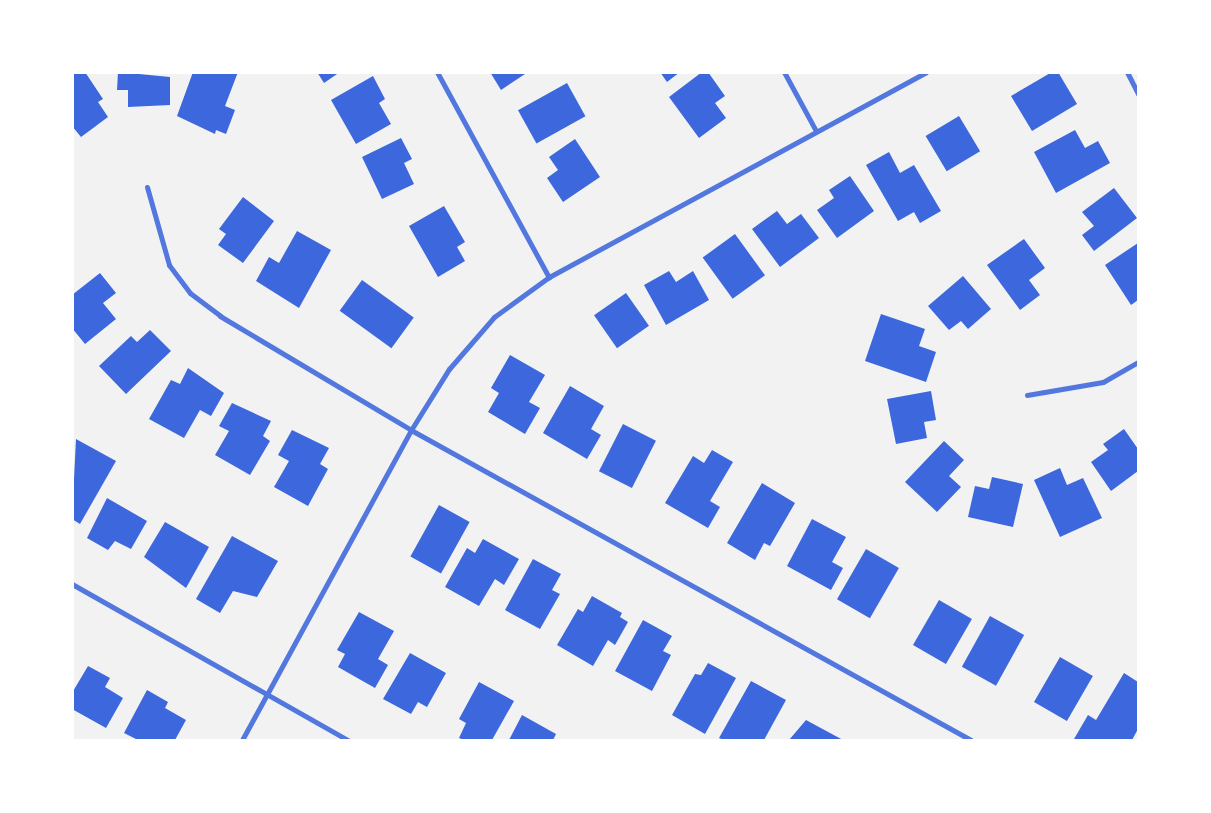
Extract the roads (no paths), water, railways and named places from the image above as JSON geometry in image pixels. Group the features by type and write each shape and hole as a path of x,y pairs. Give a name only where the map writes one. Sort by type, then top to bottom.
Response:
{"street":[{"path":"437,72 548,277"},
{"path":"784,72 816,131"},
{"path":"242,740 411,430 449,369 494,317 548,277 926,72"},
{"path":"1127,72 1138,94"},
{"path":"147,187 169,265 190,293 220,316 411,430 971,740"},
{"path":"1027,395 1103,382 1138,362"},
{"path":"72,584 267,696 348,740"}]}
